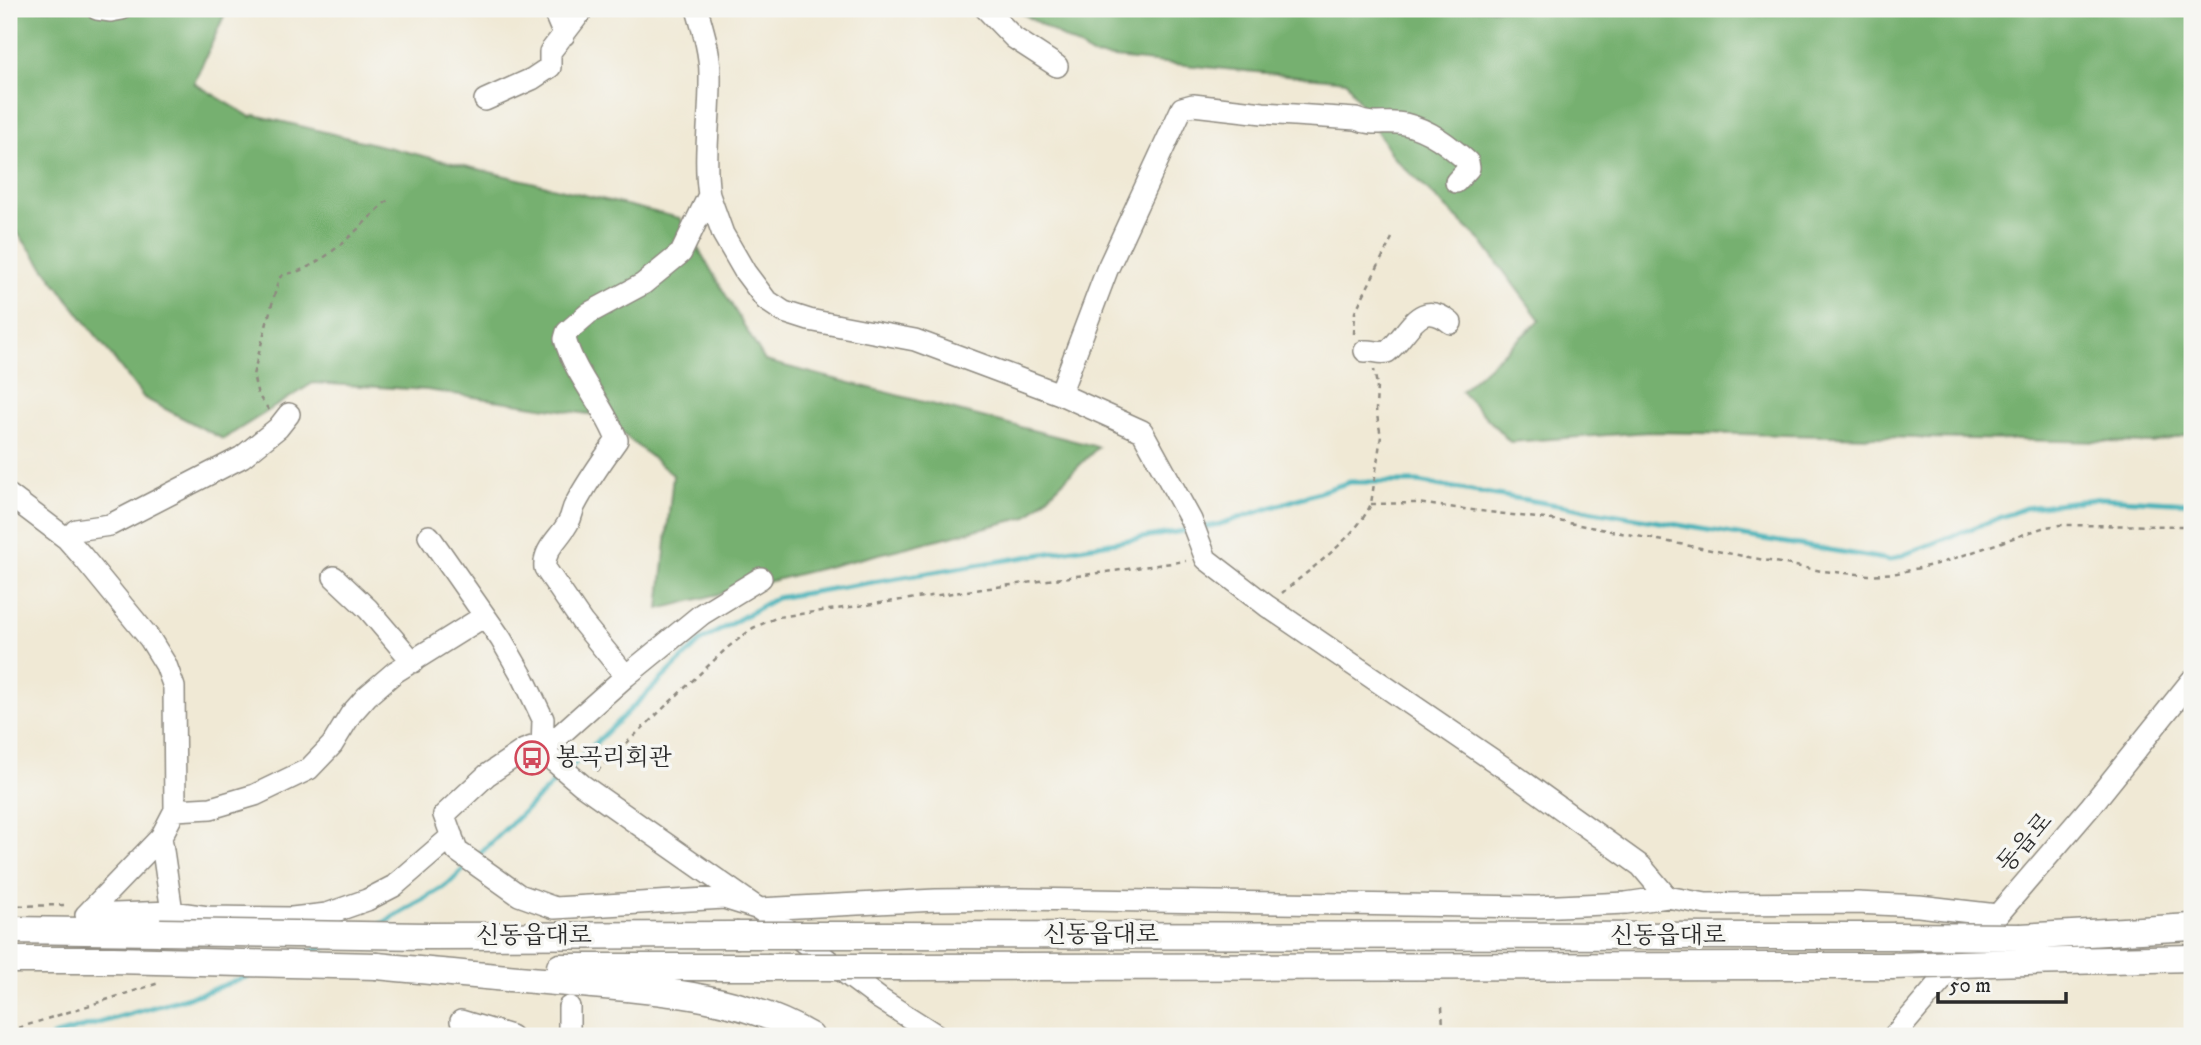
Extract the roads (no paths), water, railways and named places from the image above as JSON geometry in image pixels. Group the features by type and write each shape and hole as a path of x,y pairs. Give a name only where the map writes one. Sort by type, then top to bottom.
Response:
{"main road":[{"path":"9,915 91,910"},
{"name":"신동읍대로","path":"9,930 166,922 426,936 1893,936 2024,949 2192,958"},
{"name":"신동읍대로","path":"9,960 377,967 1891,965 2192,927"},
{"path":"377,967 641,989 701,997 760,1012 810,1036"}],"street":[{"path":"97,9 122,9"},
{"path":"553,9 564,35"},
{"path":"485,100 532,79 550,67 550,52 583,9"},
{"path":"698,9 708,48 710,72 706,146 709,195 723,234 745,272 766,300 783,312 808,320 915,340 1060,394 1142,432 1191,520 1205,554 1267,606 1503,767 1641,866 1667,897"},
{"path":"986,9 1014,38 1057,66"},
{"path":"1060,394 1107,270 1182,108 1193,105 1356,119 1370,125 1405,124 1435,135 1468,162 1469,168 1456,182"},
{"path":"626,676 582,622 545,568 547,551 569,522 573,508 588,481 617,440 609,419 591,393 565,339 567,332 589,313 643,284 681,253 709,195"},
{"path":"1364,351 1387,352 1415,320 1429,313 1441,315 1451,323"},
{"path":"66,539 76,530 110,525 242,457 284,421"},
{"path":"9,495 66,539 150,639 171,676 176,699 175,810 161,837 91,910"},
{"path":"429,537 517,665 538,704 545,728 545,755"},
{"path":"334,577 368,609 413,662"},
{"path":"545,755 626,676 702,614 761,578"},
{"path":"175,810 211,808 260,793 309,769 332,745 351,714 367,696 395,673 483,617"},
{"name":"동읍로","path":"1894,1036 2091,806 2192,680"},
{"path":"938,1036 880,999 759,909 531,747 487,775 444,815 454,843 487,873 519,895 555,908 724,898 759,909 936,900 1021,899 1536,907 1626,903 1667,897 1706,904 1857,903 1919,906 1997,915"},
{"path":"161,837 166,922"},
{"path":"91,910 166,922 208,917 292,918 327,914 367,900 394,886 454,843"},
{"path":"554,930 555,908"},
{"path":"569,1007 569,1036"},
{"path":"461,1021 511,1036"}],"waterway":[{"path":"1199,528 1217,525 1350,482 1418,482 1890,560 2025,508 2101,498 2192,503"},
{"path":"571,767 701,641 776,598 1189,530"},
{"path":"474,859 563,774"},
{"path":"380,925 447,885 467,866"},
{"path":"305,954 325,946"},
{"path":"53,1036 203,993 254,974"}],"place":[{"name":"봉곡리회관","path":"532,758"}]}
